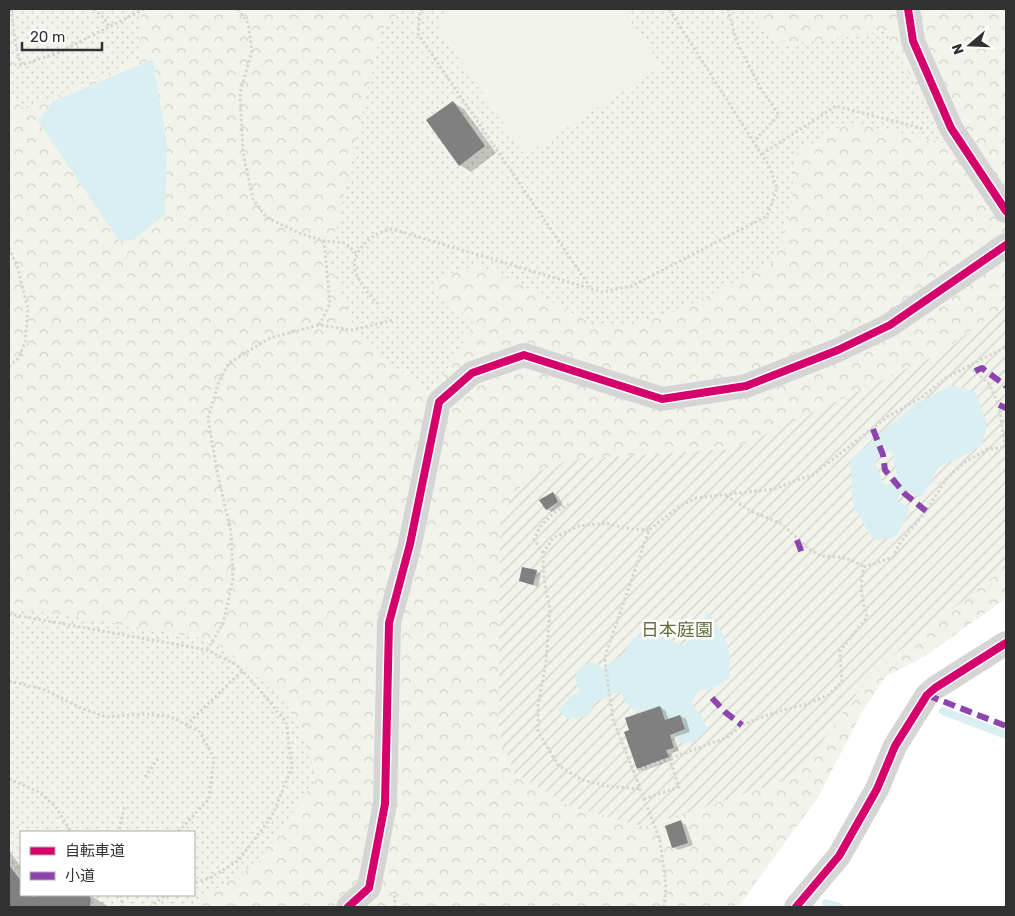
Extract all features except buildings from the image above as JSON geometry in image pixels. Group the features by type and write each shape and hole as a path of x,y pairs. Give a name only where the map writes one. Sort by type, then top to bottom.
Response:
{"street":[{"path":"908,9 913,41 951,128 1006,211"},
{"path":"348,907 369,888 385,804 389,623 410,544 440,402 472,373 524,355 662,399 746,386 838,350 890,325 1006,245"},
{"path":"796,907 839,856 877,789 896,746 927,695 934,688 1006,643"}],"path":[{"path":"10,9 21,65"},
{"path":"94,9 104,18 109,26"},
{"path":"9,64 21,65 58,53 144,9"},
{"path":"238,9 248,23 252,51 240,93 243,153 253,199 266,216 300,233 324,241 345,243 356,253"},
{"path":"422,9 420,11 418,34 591,288"},
{"path":"378,304 360,284 354,264 356,253 374,234 392,229 602,292 632,286 767,216 777,188 769,166 669,9"},
{"path":"728,9 736,40 761,89 779,115 754,141"},
{"path":"762,154 836,106 936,132 951,128"},
{"path":"319,325 330,304 324,241"},
{"path":"9,248 17,266 28,308 26,342 19,358 9,366"},
{"path":"207,650 223,624 233,579 232,532 218,476 208,418 219,381 228,363 270,338 319,325 353,330 393,320"},
{"path":"664,907 666,887 660,840 612,719 605,662 606,652 649,530 678,507 696,498 774,489 814,474 886,417 922,397 947,377 1006,347"},
{"path":"726,496 754,512 782,524 809,549 821,556 839,557 854,561 864,567 893,557 900,543 926,512 947,478 965,462 988,449 1006,447 999,404 988,384 969,366"},
{"path":"571,503 558,510 540,526 534,539 543,553 544,578 550,610 546,662 538,706 538,731 558,765 582,780 607,786 639,789"},
{"path":"543,553 553,538 579,526 605,523 631,529 649,530"},
{"path":"633,772 670,760 728,737 742,725 770,714 808,704 828,695 842,682 840,650 867,618 862,596 861,579 864,567"},
{"path":"9,614 207,650 237,665 286,722 292,766 272,816 238,860 212,877 195,883"},
{"path":"186,725 242,671"},
{"path":"9,681 43,689 106,718 142,714 169,716 200,732 214,758 210,799 178,831"},
{"path":"145,777 158,759"},
{"path":"644,799 679,787 670,760"},
{"path":"9,779 39,792 55,806 70,831"},
{"path":"120,829 125,805"},
{"path":"150,907 165,896"}],"green space":[{"path":"9,9 1006,9 1006,598 925,656 886,676 863,710 818,797 738,907 9,907"},
{"path":"141,9 403,9 382,28 329,260 348,312 369,349 433,393 474,324 434,287 452,273 477,266 514,281 596,326 623,327 686,307 774,262 791,210 795,155 847,122 949,144 885,31 778,46 751,9 1006,9 1006,305 939,354 733,449 574,459 529,474 798,776 871,673 992,578 1006,562 1006,598 925,656 886,676 863,710 818,797 738,907 188,907 260,861 317,777 292,706 213,640 65,615 9,608 9,98 25,109 140,59"},
{"path":"455,9 622,9 661,66 525,155 440,31 442,17"},
{"name":"日本庭園","path":"1006,305 1006,562 992,578 871,673 798,776 644,827 569,806 514,773 499,731 500,517 529,474 574,459 733,449 939,354"}],"shaded area":[{"path":"153,59 167,146 165,215 133,240 119,241 38,121 52,102"},
{"path":"952,385 976,392 987,424 982,446 938,468 921,498 908,491 900,493 897,501 909,508 907,517 896,536 879,540 871,537 853,504 850,460 914,405","holes":["892,451 897,478 889,485 884,484 876,465 877,457 883,452"]},
{"path":"707,611 726,641 730,657 729,678 710,690 698,690 692,703 703,718 707,729 695,742 678,743 674,728 666,719 633,709 626,702 620,691 595,702 588,716 567,719 558,710 571,696 580,691 574,677 582,665 593,662 602,669 624,653 632,639 646,633 684,645 701,632"}],"waterway":[{"path":"943,711 1006,735"},
{"path":"826,903 839,907"}],"marked path":[{"path":"975,371 982,368 1006,386"},
{"path":"999,405 1006,408"},
{"path":"873,429 883,455 885,470 905,494 926,511"},
{"path":"797,540 803,556"},
{"path":"927,695 1006,726"},
{"path":"712,698 725,712 742,725"}],"cycle path":[{"path":"908,9 913,41 951,128 1006,211"},
{"path":"348,907 369,888 385,804 389,623 410,544 439,402 472,373 524,355 662,399 746,386 838,350 890,325 1006,245"},
{"path":"796,907 839,856 877,789 895,746 927,695 1006,643"}]}
